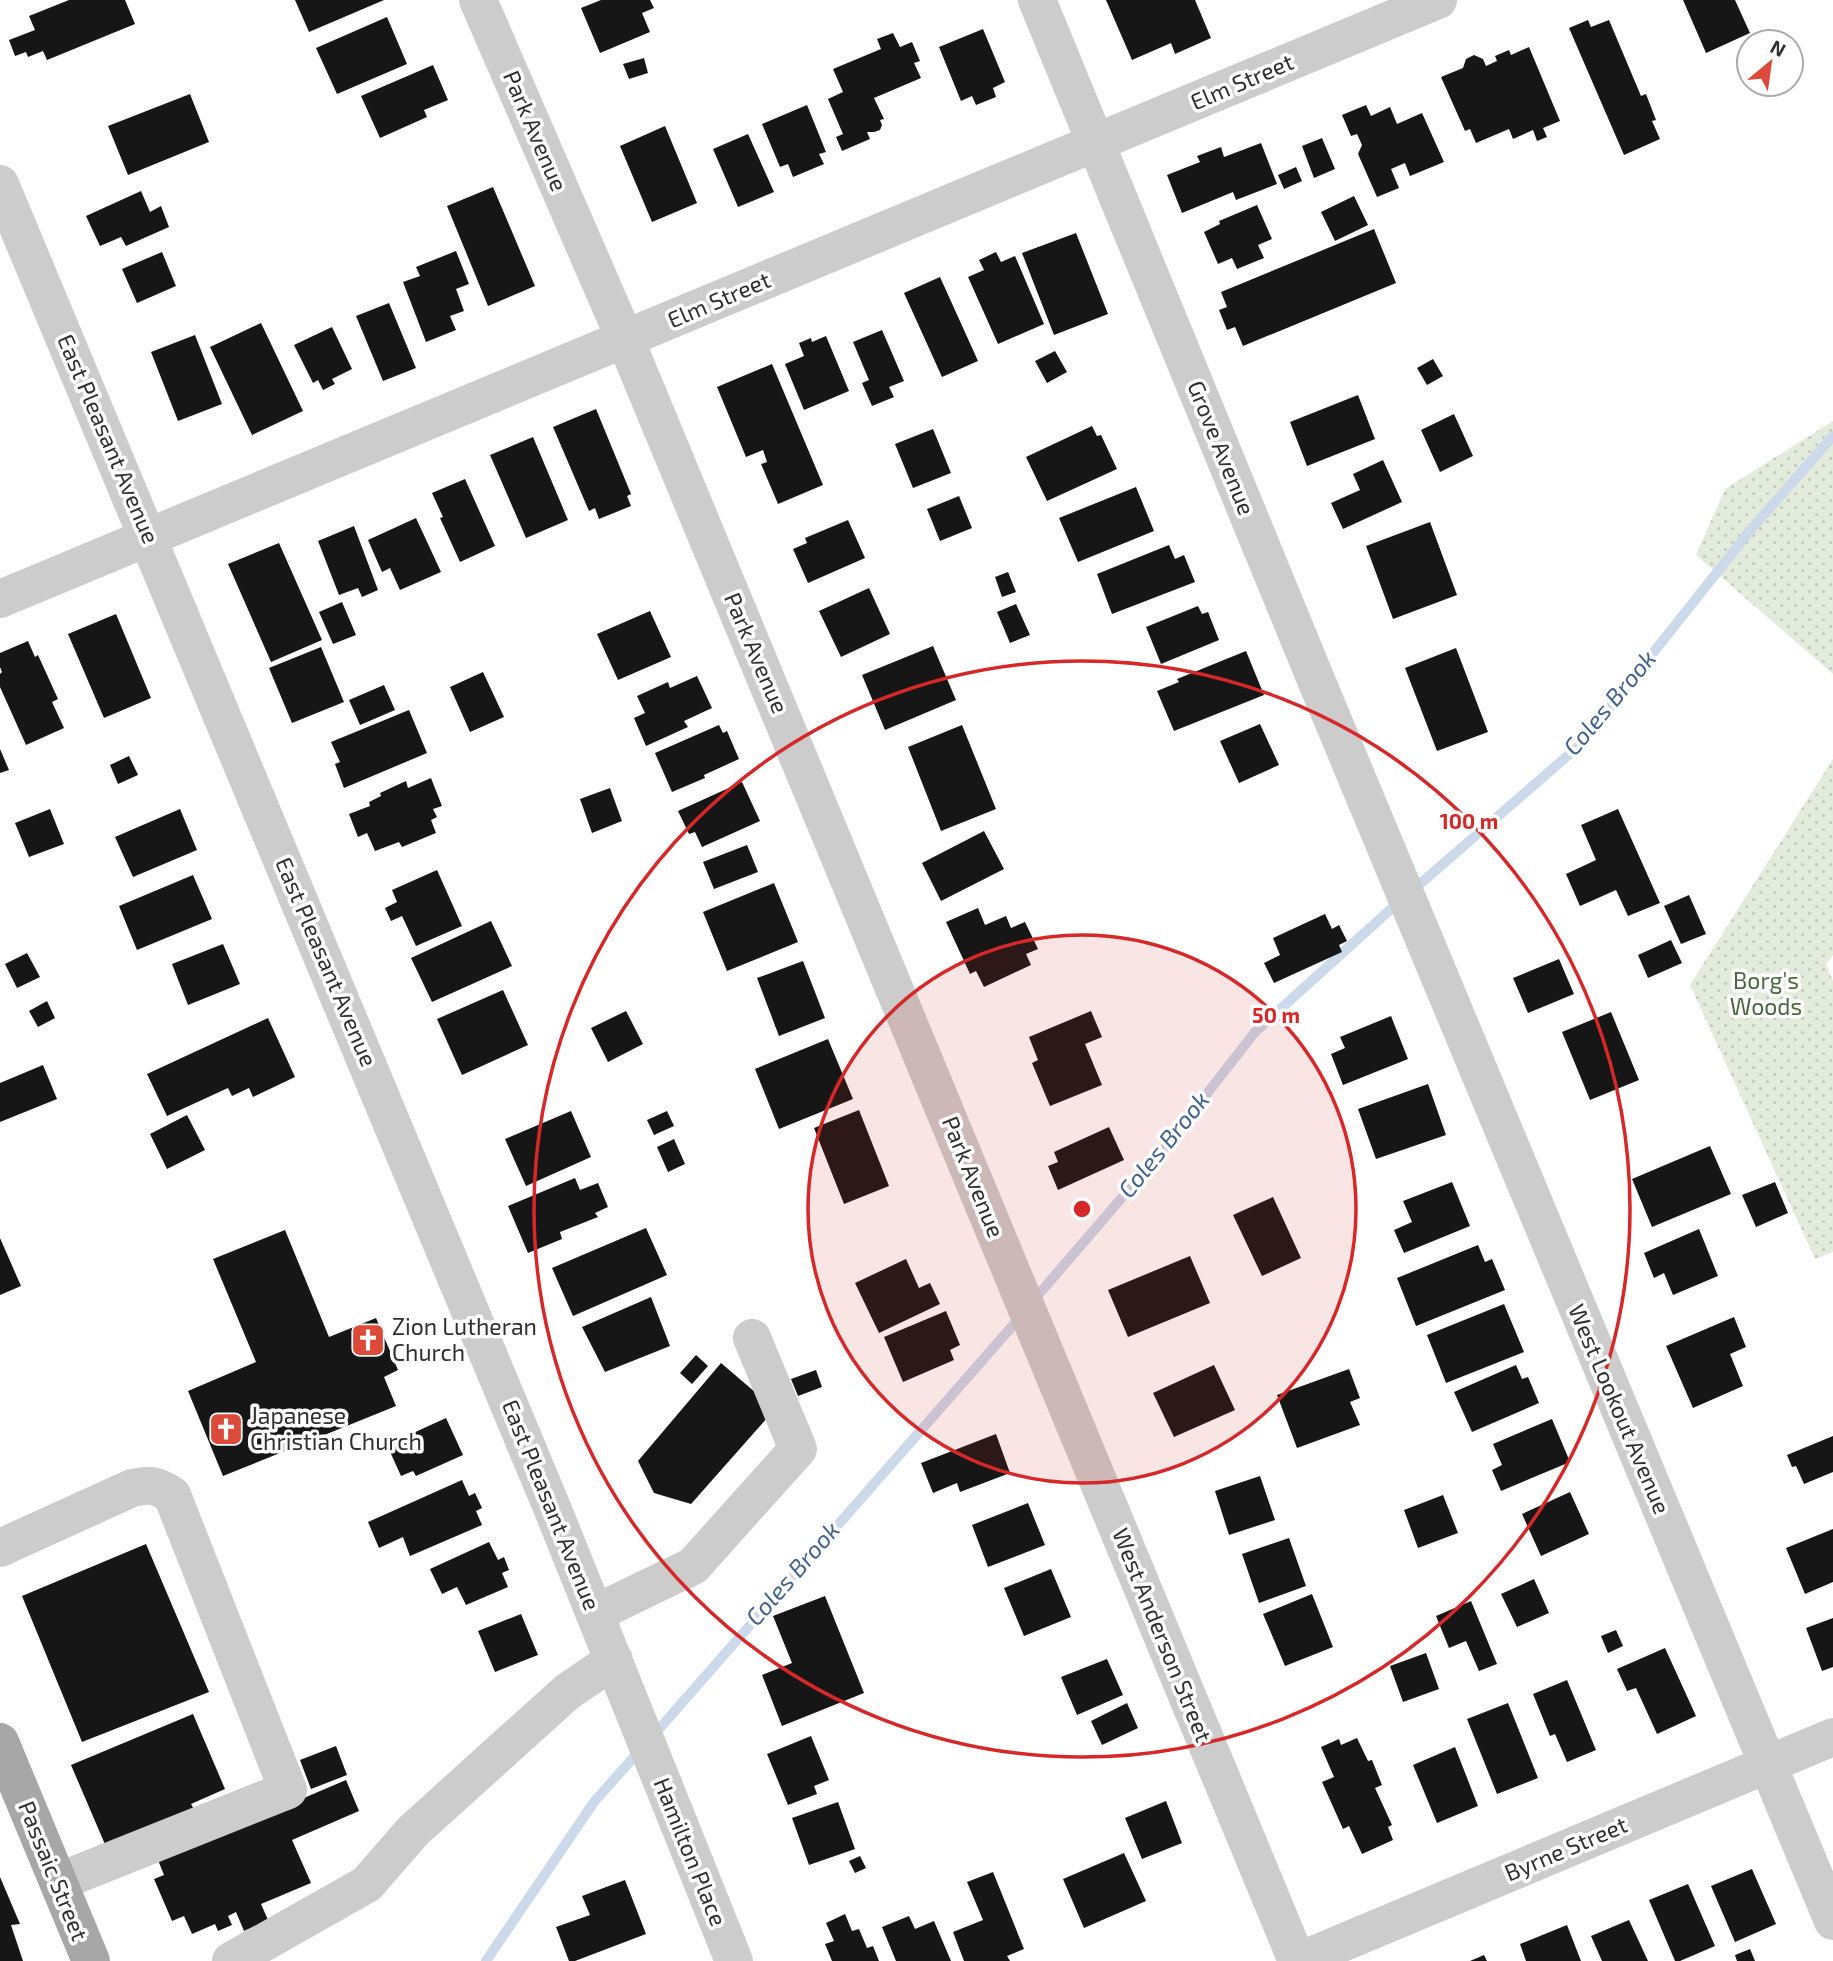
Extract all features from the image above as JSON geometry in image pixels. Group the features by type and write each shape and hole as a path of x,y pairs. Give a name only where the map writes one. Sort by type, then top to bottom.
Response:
{"main road":[{"name":"Passaic Street","path":"0,1742 91,1961"}],"street":[{"name":"Park Avenue","path":"478,0 625,339 1028,1308"},
{"name":"Grove Avenue","path":"1037,0 1406,896"},
{"name":"Elm Street","path":"0,599 1438,0"},
{"name":"East Pleasant Avenue","path":"0,184 596,1613 647,1743"},
{"name":"West Lookout Avenue","path":"1406,896 1833,1921"},
{"name":"West Anderson Street","path":"1028,1308 1298,1961"},
{"path":"596,1613 693,1566 798,1448 752,1338"},
{"path":"0,1548 132,1488 158,1486 172,1495 288,1790 58,1882"},
{"path":"231,1961 367,1884 413,1831 567,1692 614,1660"},
{"name":"Byrne Street","path":"1298,1961 1833,1737"},
{"name":"Hamilton Place","path":"647,1743 734,1961"}],"green space":[{"path":"1833,421 1833,674 1696,555 1725,489"},
{"name":"Borg's Woods","path":"1833,759 1833,955 1826,965 1833,981 1833,1252 1815,1259 1690,985"}],"building":[{"path":"69,0 125,0 135,24 47,60 43,51 28,57 26,52 15,56 9,40 35,30 29,16"},
{"path":"295,0 384,0 309,32"},
{"path":"601,0 650,0 654,8 642,13 650,32 600,53 581,8"},
{"path":"1106,0 1195,0 1211,38 1175,54 1171,43 1132,60"},
{"path":"1683,0 1735,0 1748,28 1735,28 1735,40 1706,53"},
{"path":"387,17 407,64 337,94 316,48"},
{"path":"1588,20 1591,27 1609,20 1641,96 1646,94 1656,120 1652,121 1660,139 1624,155 1569,28"},
{"path":"983,29 1005,82 993,88 996,97 976,105 972,96 961,101 939,47"},
{"path":"893,33 900,47 912,42 920,61 914,63 921,78 874,98 884,119 880,120 880,130 867,132 870,139 842,151 836,137 843,134 828,99 843,92 833,69 881,49 877,39"},
{"path":"1529,47 1560,121 1543,128 1547,137 1537,141 1533,130 1513,139 1509,129 1476,143 1470,129 1465,131 1441,77 1463,68 1466,59 1474,55 1483,59 1486,66 1497,61 1495,56 1509,50 1511,55"},
{"path":"644,58 648,73 629,79 623,64"},
{"path":"433,65 448,100 424,110 427,117 380,138 361,96"},
{"path":"190,94 209,142 128,175 108,126"},
{"path":"807,105 826,152 819,154 824,164 793,177 788,164 780,167 762,124"},
{"path":"1366,105 1371,116 1390,107 1397,124 1422,113 1444,162 1410,176 1405,163 1391,169 1399,188 1377,197 1358,154 1362,145 1357,134 1351,136 1342,115"},
{"path":"665,126 697,203 652,222 620,146"},
{"path":"748,134 774,192 738,207 713,149"},
{"path":"1322,138 1335,169 1314,178 1302,146"},
{"path":"1261,143 1277,184 1236,200 1233,192 1182,213 1167,175 1200,162 1197,156 1221,147 1224,157"},
{"path":"1296,167 1302,181 1284,189 1278,175"},
{"path":"493,187 535,286 488,306 447,206"},
{"path":"141,191 150,212 161,206 169,227 126,246 121,237 100,246 86,216"},
{"path":"1354,196 1368,225 1335,241 1321,212"},
{"path":"1257,205 1272,239 1258,245 1264,258 1237,269 1232,258 1218,264 1204,232 1220,224 1219,221"},
{"path":"1374,229 1396,283 1243,346 1235,327 1227,330 1219,310 1227,307 1221,292"},
{"path":"1076,233 1108,314 1054,335 1022,253"},
{"path":"456,251 469,284 456,289 464,311 450,316 456,330 426,342 403,282 420,276 416,267"},
{"path":"162,252 176,286 137,303 122,269"},
{"path":"996,252 1001,262 1015,256 1044,324 998,344 968,277 984,270 979,260"},
{"path":"940,277 978,361 942,377 904,293"},
{"path":"389,303 416,368 383,381 356,316"},
{"path":"261,323 303,411 252,435 210,347"},
{"path":"332,327 352,369 332,379 335,384 323,390 318,380 313,383 294,345"},
{"path":"882,330 904,381 889,387 894,397 872,406 862,383 869,380 853,342"},
{"path":"195,335 222,404 178,421 151,352"},
{"path":"826,336 849,391 804,410 785,364 804,356 799,343 811,338 812,342"},
{"path":"1055,351 1067,372 1047,383 1035,361"},
{"path":"1433,359 1443,376 1427,385 1417,368"},
{"path":"772,364 823,485 778,504 761,464 767,462 763,450 746,457 717,387"},
{"path":"1358,395 1375,439 1307,466 1290,422"},
{"path":"596,409 631,494 627,496 631,506 599,519 595,508 589,511 553,427"},
{"path":"1454,414 1473,456 1440,472 1421,430"},
{"path":"1092,426 1097,436 1101,435 1117,469 1047,501 1026,457"},
{"path":"933,429 951,473 913,488 895,444"},
{"path":"533,437 568,520 526,538 490,455"},
{"path":"1383,460 1402,502 1343,529 1331,503 1360,490 1353,474"},
{"path":"465,479 495,546 460,562 432,493"},
{"path":"1136,487 1154,531 1078,562 1059,518"},
{"path":"959,496 972,528 940,541 927,509"},
{"path":"416,518 441,572 400,590 390,568 382,572 368,540"},
{"path":"848,520 865,558 808,583 793,549 807,543 805,538"},
{"path":"1430,522 1457,595 1393,619 1366,546"},
{"path":"354,526 378,590 362,597 358,588 339,595 318,541"},
{"path":"279,543 322,640 271,662 228,564"},
{"path":"1169,545 1175,559 1184,555 1195,582 1112,614 1097,574"},
{"path":"1008,572 1016,592 1002,597 995,577"},
{"path":"869,588 890,634 841,657 819,611"},
{"path":"342,602 356,635 333,644 319,612"},
{"path":"1016,604 1030,635 1010,643 997,612"},
{"path":"1198,606 1202,614 1208,612 1219,640 1161,664 1146,627"},
{"path":"650,611 671,657 618,680 597,634"},
{"path":"116,614 151,698 104,718 68,634"},
{"path":"28,641 35,657 38,655 58,699 52,702 64,728 26,745 0,687 0,653"},
{"path":"933,646 956,700 885,730 862,675"},
{"path":"321,647 344,702 292,723 269,668"},
{"path":"1456,648 1488,732 1437,751 1405,668"},
{"path":"1246,651 1264,695 1174,731 1157,691 1179,682 1177,679"},
{"path":"483,672 504,717 470,732 450,687"},
{"path":"697,676 712,708 684,721 688,727 646,746 634,718 645,713 637,696 668,682 670,688"},
{"path":"384,685 395,710 360,725 349,700"},
{"path":"409,710 427,753 344,788 335,764 340,762 331,742"},
{"path":"1260,724 1279,765 1239,783 1220,741"},
{"path":"719,725 723,733 727,731 739,759 672,792 655,753"},
{"path":"962,725 996,809 941,831 908,747"},
{"path":"0,749 9,770 0,773"},
{"path":"129,756 138,775 118,784 110,765"},
{"path":"431,778 442,806 433,809 437,817 431,820 436,833 402,847 399,842 375,851 367,833 358,837 349,814 370,806 369,802 381,796 380,793 406,781 408,788"},
{"path":"742,782 760,821 702,847 695,832 689,834 678,811"},
{"path":"610,788 622,821 592,833 580,799"},
{"path":"50,809 64,844 29,857 15,823"},
{"path":"180,809 197,850 133,877 115,837"},
{"path":"1618,809 1660,903 1628,916 1616,890 1580,906 1566,874 1596,860 1581,825"},
{"path":"984,831 1004,869 941,901 922,863"},
{"path":"747,845 758,872 714,889 703,862"},
{"path":"437,870 462,926 416,946 402,916 391,921 385,908 397,902 392,890"},
{"path":"193,875 212,919 137,950 119,906"},
{"path":"774,883 798,942 727,971 703,912"},
{"path":"1689,895 1706,934 1681,944 1664,906"},
{"path":"978,908 985,925 1006,916 1011,928 1025,922 1038,949 1026,954 1031,965 984,987 976,971 970,974 946,922"},
{"path":"1325,914 1332,929 1339,925 1347,941 1339,945 1342,952 1274,983 1264,963 1280,955 1273,938"},
{"path":"491,921 512,966 432,1002 411,958"},
{"path":"1671,940 1682,963 1648,978 1638,955"},
{"path":"223,944 240,984 188,1005 172,964"},
{"path":"27,953 40,977 17,988 5,964"},
{"path":"1559,959 1574,994 1528,1013 1513,978"},
{"path":"803,961 825,1018 779,1036 757,978"},
{"path":"503,990 528,1045 462,1075 437,1019"},
{"path":"47,1001 55,1018 38,1027 29,1011"},
{"path":"626,1011 643,1044 608,1062 591,1028"},
{"path":"1091,1011 1102,1037 1085,1044 1102,1085 1050,1106 1032,1063 1038,1060 1029,1037"},
{"path":"1611,1012 1639,1080 1590,1100 1562,1032"},
{"path":"1391,1016 1408,1059 1343,1085 1331,1054 1345,1048 1340,1037"},
{"path":"268,1018 295,1077 253,1097 249,1088 232,1096 228,1088 167,1116 147,1074"},
{"path":"828,1039 853,1099 779,1129 755,1069"},
{"path":"43,1065 57,1099 0,1122 0,1083"},
{"path":"1428,1084 1446,1135 1376,1159 1358,1109"},
{"path":"859,1110 889,1186 844,1204 814,1128"},
{"path":"571,1111 591,1157 526,1186 505,1139"},
{"path":"667,1111 674,1126 654,1135 647,1120"},
{"path":"187,1115 205,1150 167,1169 150,1134"},
{"path":"1109,1127 1124,1160 1058,1190 1048,1166 1058,1162 1054,1152"},
{"path":"674,1139 685,1164 668,1172 657,1147"},
{"path":"1710,1146 1731,1194 1652,1227 1632,1179"},
{"path":"575,1178 580,1190 598,1183 608,1207 595,1213 598,1217 560,1232 562,1239 528,1253 508,1206"},
{"path":"1452,1182 1470,1226 1404,1253 1394,1230 1412,1222 1403,1201"},
{"path":"1775,1182 1788,1213 1756,1227 1742,1195"},
{"path":"1273,1197 1301,1258 1262,1276 1233,1215"},
{"path":"646,1228 667,1275 573,1316 552,1268"},
{"path":"1699,1229 1718,1276 1673,1295 1664,1273 1654,1278 1644,1253"},
{"path":"285,1230 329,1337 376,1318 398,1370 384,1377 396,1406 223,1476 188,1391 256,1362 213,1259"},
{"path":"0,1238 21,1286 0,1295"},
{"path":"1478,1245 1485,1262 1492,1259 1505,1290 1416,1326 1397,1278"},
{"path":"1190,1256 1210,1303 1128,1337 1108,1290"},
{"path":"906,1259 919,1288 930,1283 940,1304 879,1333 855,1283"},
{"path":"651,1297 670,1346 605,1372 582,1327"},
{"path":"1504,1304 1524,1352 1446,1383 1427,1335"},
{"path":"946,1311 960,1345 950,1350 954,1360 903,1382 884,1337"},
{"path":"1734,1317 1746,1347 1730,1354 1743,1386 1693,1408 1666,1346"},
{"path":"696,1355 708,1366 692,1384 680,1373"},
{"path":"721,1363 775,1409 691,1504 654,1493 638,1461"},
{"path":"1214,1365 1235,1410 1174,1437 1153,1393"},
{"path":"1516,1365 1522,1379 1528,1377 1539,1403 1472,1432 1454,1392"},
{"path":"1349,1369 1360,1398 1350,1402 1360,1425 1297,1448 1277,1395"},
{"path":"816,1370 822,1387 798,1396 791,1379"},
{"path":"446,1418 463,1455 416,1476 413,1471 401,1476 387,1445"},
{"path":"1552,1419 1570,1462 1501,1491 1492,1470 1502,1465 1493,1444"},
{"path":"996,1434 1010,1473 960,1492 957,1483 933,1493 921,1463"},
{"path":"1833,1436 1833,1472 1804,1484 1796,1466 1792,1467 1787,1455"},
{"path":"1260,1476 1275,1520 1229,1535 1215,1491"},
{"path":"462,1480 469,1496 475,1493 482,1508 476,1511 482,1525 410,1556 403,1537 379,1548 368,1522"},
{"path":"1570,1492 1589,1534 1541,1556 1522,1514"},
{"path":"1443,1495 1458,1533 1418,1548 1404,1510"},
{"path":"1028,1503 1045,1545 988,1567 972,1525"},
{"path":"1833,1529 1833,1582 1805,1594 1786,1548"},
{"path":"1289,1538 1306,1586 1259,1603 1242,1554"},
{"path":"489,1542 498,1560 504,1557 509,1570 502,1573 508,1587 466,1605 457,1587 442,1594 430,1569"},
{"path":"146,1544 209,1692 82,1742 22,1596"},
{"path":"1051,1569 1071,1617 1024,1636 1004,1588"},
{"path":"1534,1579 1549,1613 1517,1627 1501,1594"},
{"path":"1312,1594 1333,1647 1285,1666 1263,1614"},
{"path":"825,1596 864,1693 782,1726 762,1675 792,1663 773,1616"},
{"path":"1471,1601 1497,1664 1479,1671 1466,1641 1449,1648 1436,1616"},
{"path":"521,1614 538,1655 495,1672 478,1631"},
{"path":"1833,1618 1833,1667 1822,1671 1806,1628"},
{"path":"1616,1630 1623,1646 1608,1653 1601,1636"},
{"path":"1665,1648 1696,1716 1657,1734 1636,1688 1627,1691 1617,1669"},
{"path":"1426,1653 1439,1689 1403,1702 1390,1666"},
{"path":"1107,1659 1123,1695 1077,1715 1061,1677"},
{"path":"1567,1680 1596,1750 1567,1762 1555,1734 1550,1736 1533,1694"},
{"path":"1127,1703 1138,1728 1102,1745 1091,1721"},
{"path":"1508,1703 1538,1778 1497,1794 1467,1719"},
{"path":"193,1714 225,1789 191,1804 195,1811 107,1849 71,1765"},
{"path":"811,1736 829,1780 814,1786 817,1794 788,1805 767,1754"},
{"path":"1357,1738 1368,1761 1372,1760 1382,1785 1375,1788 1392,1825 1388,1827 1393,1840 1362,1854 1349,1826 1343,1829 1322,1782 1334,1777 1321,1747 1339,1739 1341,1745"},
{"path":"336,1746 347,1775 311,1789 300,1760"},
{"path":"1455,1747 1478,1806 1437,1823 1413,1765"},
{"path":"346,1780 359,1811 292,1840 311,1883 261,1904 268,1920 244,1931 236,1912 228,1916 232,1925 218,1931 215,1924 192,1934 184,1916 172,1921 154,1879 164,1875 158,1860"},
{"path":"1166,1801 1182,1843 1142,1859 1125,1818"},
{"path":"838,1802 855,1849 809,1865 792,1818"},
{"path":"1124,1853 1146,1901 1084,1928 1063,1879"},
{"path":"860,1856 866,1868 855,1873 849,1861"},
{"path":"1752,1869 1776,1924 1735,1942 1711,1886"},
{"path":"993,1872 1024,1949 1007,1956 1010,1961 964,1961 953,1932 983,1920 967,1882"},
{"path":"0,1877 20,1924 11,1925 23,1961 0,1961"},
{"path":"625,1880 646,1934 569,1961 556,1927 590,1915 582,1896"},
{"path":"1688,1884 1715,1946 1675,1961 1649,1900"},
{"path":"845,1914 852,1931 859,1929 867,1948 873,1946 879,1961 832,1961 825,1944 834,1941 826,1923"},
{"path":"909,1916 915,1929 934,1921 951,1961 896,1961 882,1927"},
{"path":"1629,1920 1648,1961 1602,1961 1591,1936"},
{"path":"1567,1925 1581,1961 1526,1961 1520,1944"},
{"path":"1750,1949 1755,1961 1737,1961 1735,1955"},
{"path":"1484,1955 1487,1961 1470,1961"}],"waterway":[{"name":"Coles Brook","path":"1032,1302 1163,1150 1255,1032 1391,909 1580,745 1753,527 1833,436"},
{"name":"Coles Brook","path":"652,1737 1022,1315"},
{"name":"Coles Brook","path":"486,1961 594,1802 641,1749"}],"place":[{"name":"Zion Lutheran Church","path":"368,1340"},
{"name":"Japanese Christian Church","path":"226,1429"}]}
